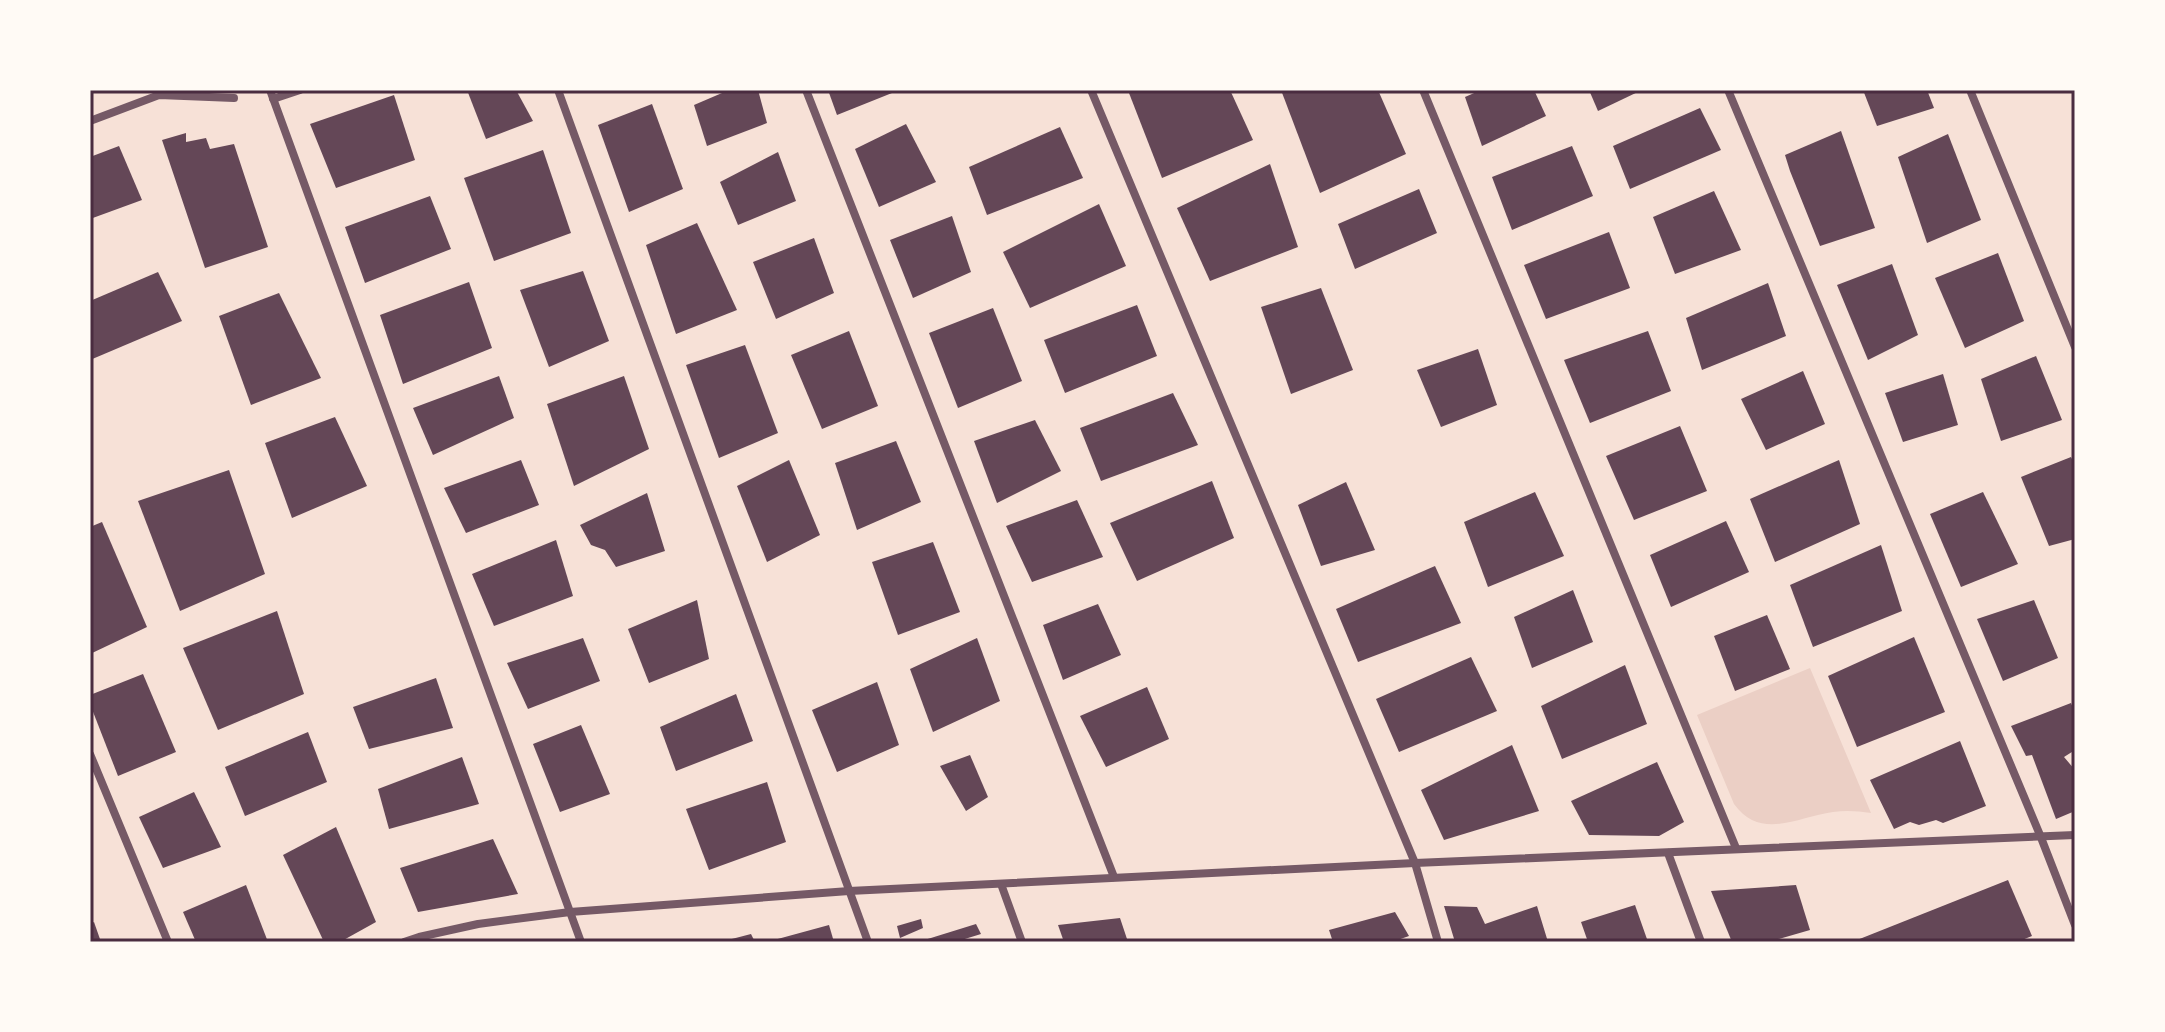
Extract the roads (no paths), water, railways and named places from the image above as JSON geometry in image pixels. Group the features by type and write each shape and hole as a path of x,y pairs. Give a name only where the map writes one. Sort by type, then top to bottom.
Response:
{"street":[{"path":"300,90 272,94 581,942"},
{"path":"558,90 868,942"},
{"path":"806,90 1114,877"},
{"path":"1091,90 1415,863 1438,942"},
{"path":"1423,90 1736,848"},
{"path":"1728,90 2075,925"},
{"path":"1970,90 2075,347"},
{"path":"90,121 159,95 234,98"},
{"path":"90,754 168,942"},
{"path":"404,942 478,924 570,912 849,891 1736,848 2075,835"},
{"path":"1668,853 1701,942"},
{"path":"1001,884 1022,942"}]}
